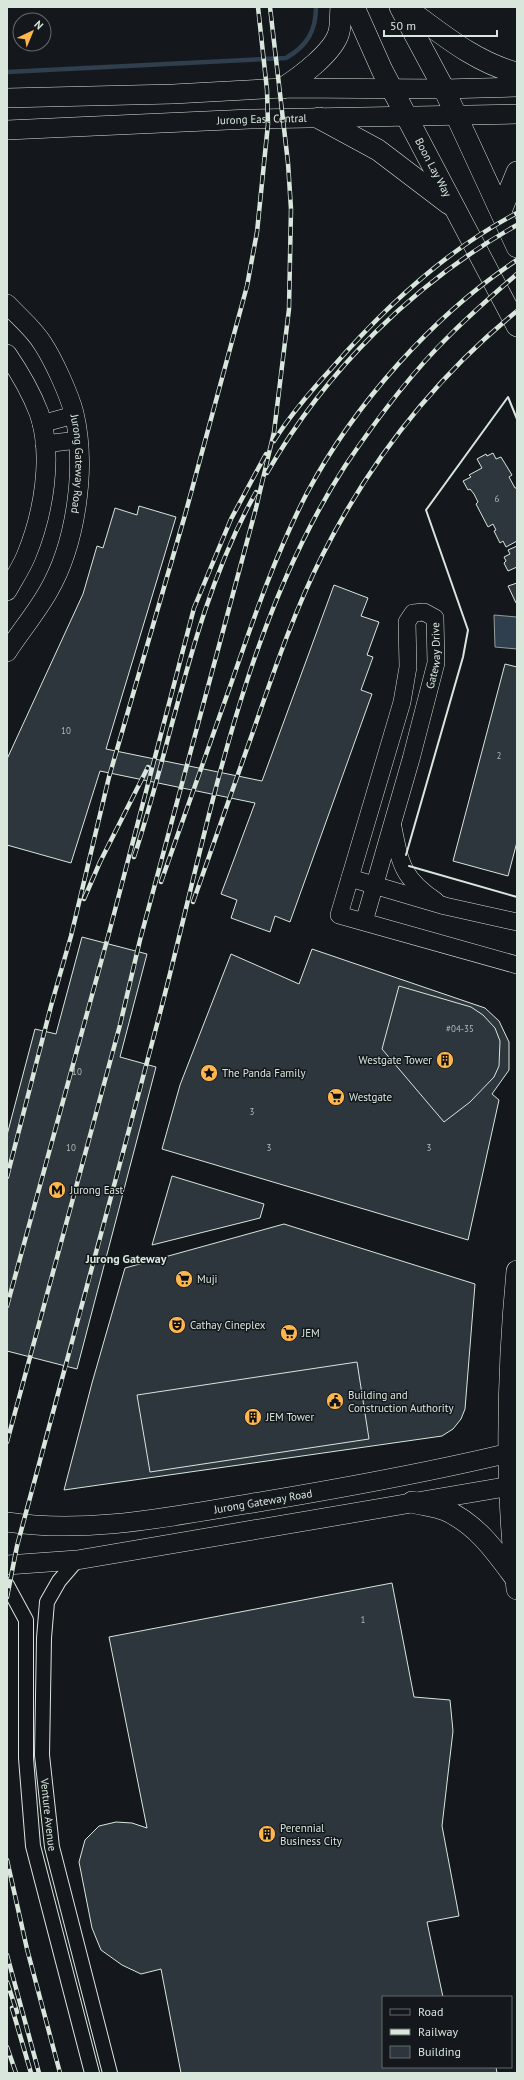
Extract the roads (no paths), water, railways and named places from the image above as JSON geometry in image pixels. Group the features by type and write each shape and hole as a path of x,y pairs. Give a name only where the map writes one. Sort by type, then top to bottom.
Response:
{"main road":[{"path":"283,88 308,71 330,47 339,32 341,7"},
{"name":"Boon Lay Way","path":"354,7 406,116 517,326"},
{"path":"400,7 444,89 517,247"},
{"path":"405,7 453,43 496,68 517,73"},
{"path":"7,98 173,94 283,88 444,89 517,87"},
{"name":"Jurong East Central","path":"7,130 319,118 517,114"},
{"path":"319,118 378,150 456,210"},
{"path":"501,212 517,172"},
{"name":"Jurong Gateway Road","path":"7,304 44,344 71,400 78,440 79,471 75,510 66,550 48,592 7,652"},
{"path":"7,354 24,380 39,415 44,444 46,480 38,518 26,557 7,591"},
{"path":"516,1584 512,1453 508,1408 517,1271"},
{"name":"Jurong Gateway Road","path":"7,1522 64,1528 100,1526 186,1514 406,1476 512,1453"},
{"path":"7,1565 77,1560 513,1486"},
{"path":"412,1502 444,1510 465,1521 491,1546 516,1584"}],"street":[{"path":"41,424 74,415"},
{"path":"44,444 78,440"},
{"name":"Gateway Drive","path":"364,922 393,824 436,663 435,618 424,612 413,613 407,622 408,667 402,702 339,915 517,965"},
{"path":"393,824 400,860 410,878 423,892 445,906"},
{"path":"350,878 374,887 445,906 517,922"},
{"name":"Venture Avenue","path":"77,1560 59,1581 47,1602 44,1638 42,1755 52,1847 110,2073"},
{"name":"Venture Avenue","path":"7,1585 26,1620 26,1758 33,1846 92,2073"}],"water":[{"path":"494,615 517,617 517,649 495,647"}],"waterway":[{"path":"7,72 286,58 300,48 309,37 316,16 316,7"}],"railway":[{"path":"7,1177 51,1006 71,936 109,777 185,515 247,286 257,232 268,124 267,90 258,7"},
{"path":"7,1442 120,1025 140,940 256,508 274,432 289,309 291,209 288,163 270,7"},
{"path":"274,441 315,386 394,303 417,282 465,245 517,213"},
{"path":"267,473 290,435 316,399 376,332 408,302 443,273 479,248 517,225"},
{"path":"161,882 257,609 275,562 307,493 326,460 348,427 398,364 455,307 517,260"},
{"path":"7,1597 17,1546 160,1013 212,802 253,662 279,594 309,528 345,466 381,415 407,381 435,350 466,319 517,274"},
{"path":"193,902 286,639 303,596 323,554 362,486 407,422 432,392 459,364 517,311"},
{"path":"7,1306 109,933 194,608 231,519 266,454"},
{"path":"134,857 200,625 234,535 256,492"},
{"path":"84,899 100,862 148,767"},
{"path":"7,1860 27,1949 60,2073"},
{"path":"7,1955 39,2073"},
{"path":"7,1982 17,2012"},
{"path":"12,2008 31,2073"},
{"path":"7,2047 16,2073"}],"place":[{"name":"Westgate Tower","path":"445,1060"},
{"name":"The Panda Family","path":"209,1073"},
{"name":"Westgate","path":"336,1097"},
{"name":"Jurong East","path":"57,1190"},
{"name":"Muji","path":"184,1279"},
{"name":"Cathay Cineplex","path":"177,1325"},
{"name":"JEM","path":"289,1333"},
{"name":"Building and Construction Authority","path":"335,1401"},
{"name":"JEM Tower","path":"253,1417"},
{"name":"Perennial Business City","path":"267,1834"}],"district":[{"name":"Jurong Gateway","path":"126,1258"}]}
